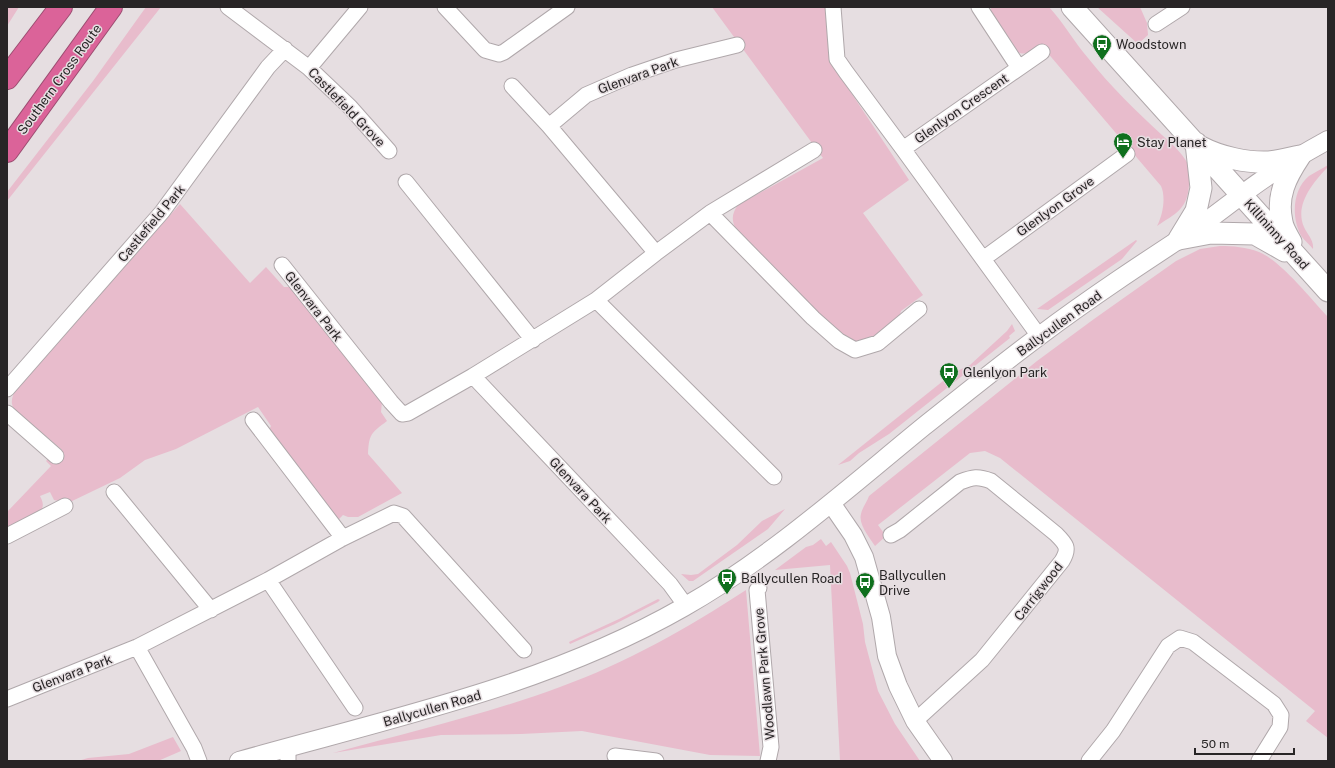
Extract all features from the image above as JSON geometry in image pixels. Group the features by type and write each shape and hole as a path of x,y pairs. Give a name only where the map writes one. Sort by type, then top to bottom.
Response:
{"highway":[{"path":"12,72 51,7"},
{"path":"12,72 61,7"},
{"name":"Southern Cross Route","path":"7,151 112,7"}],"main road":[{"name":"Killininny Road","path":"1072,7 1328,291"},
{"path":"1196,144 1210,152 1242,160 1268,162 1300,156"},
{"path":"1179,239 1196,211 1201,188 1196,144"},
{"path":"1299,259 1282,223 1280,202 1287,177 1300,156"},
{"path":"1179,239 1211,233 1255,234 1299,259"}],"street":[{"name":"Castlefield Grove","path":"228,7 309,68 350,107 389,150"},
{"path":"309,68 360,7"},
{"path":"445,7 485,50 499,54 567,7"},
{"path":"833,7 837,59 1039,336"},
{"name":"Glenlyon Crescent","path":"979,7 1019,68"},
{"path":"1156,24 1182,7"},
{"name":"Glenvara Park","path":"549,126 586,95 632,75 676,60 737,45"},
{"name":"Castlefield Park","path":"7,389 162,212 268,67 285,49"},
{"name":"Glenlyon Crescent","path":"903,149 1042,52"},
{"path":"512,86 549,126 656,253"},
{"name":"Ballycullen Road","path":"240,761 288,754 483,694 568,663 625,639 686,606 755,561 830,503 955,401 1039,336 1243,195 1268,176 1328,140"},
{"name":"Glenvara Park","path":"282,265 391,402 402,414 408,413 533,340 596,300 710,213 814,150"},
{"name":"Glenlyon Grove","path":"983,259 1127,154"},
{"path":"406,182 533,340"},
{"path":"710,213 813,318 839,341 855,350 878,343 919,309"},
{"path":"596,300 774,477"},
{"name":"Glenvara Park","path":"473,376 670,584 686,606"},
{"path":"7,413 56,456"},
{"path":"253,420 343,538"},
{"name":"Carrigwood","path":"891,535 900,530 960,482 970,478 981,477 991,481 1056,534 1064,542 1067,548 1066,554 1062,561 982,660 930,709 915,721"},
{"path":"114,492 210,610"},
{"path":"830,503 853,535 864,557 880,617 887,656 898,686 915,721 943,761"},
{"path":"7,536 65,506"},
{"name":"Glenvara Park","path":"7,698 138,648 268,580 343,538 394,513 403,516 524,650"},
{"path":"268,580 355,708"},
{"name":"Woodlawn Park Grove","path":"759,588 757,590 770,747 768,761"},
{"path":"1089,761 1113,731 1168,646 1180,638 1193,642 1274,704 1281,715 1280,727 1259,761"},
{"path":"138,648 194,748 199,761"},
{"path":"615,756 656,761"}],"shaded area":[{"path":"7,7 19,7 7,26"},
{"path":"146,7 161,7 7,201 7,192 93,81"},
{"path":"712,7 828,7 834,67 909,180 863,213 923,295 901,311 899,318 870,341 854,341 845,337 821,315 734,226 734,211 738,205 823,158"},
{"path":"991,7 1049,7 1105,78 1186,160 1190,170 1188,193 1183,206 1175,214 1157,226 1161,217 1163,206 1163,190 1161,186 1040,44 1027,53 1024,54 1018,52 991,13"},
{"path":"1097,7 1140,7 1147,23 1148,35 1138,44"},
{"path":"1328,165 1307,194 1302,210 1304,227 1311,240 1313,249 1298,230 1295,213 1296,197 1303,182 1309,176"},
{"path":"180,204 250,283 266,267 284,287 290,287 382,402 381,412 387,421 377,428 372,434 369,442 368,454 402,493 358,517 348,517 343,515 338,520 269,430 271,426 258,407 176,449 145,460 120,478 68,503 54,500 50,492 40,496 43,505 40,512 7,529 7,512 51,466 46,461 48,459 51,462 62,450 46,436 42,436 16,412 12,404 12,398 17,388"},
{"path":"1136,240 1137,241 1122,259 1048,310 1037,309"},
{"path":"1220,246 1249,249 1268,257 1286,272 1328,317 1328,738 1306,721 1315,711 1000,458 985,451 970,453 878,525 886,536 875,546 861,522 862,512 869,496 1037,361 1176,261 1200,249"},
{"path":"1012,324 1015,331 1009,336 1010,338 889,434 859,453 850,461 838,465 953,373 970,365 1007,331"},
{"path":"785,509 768,529 693,581 689,581 681,574 698,574 737,545 762,521"},
{"path":"821,539 826,546 831,542 847,566 863,624 865,642 878,691 895,724 920,761 840,761 830,565 775,570 806,547 813,545"},
{"path":"746,590 760,756 710,755 582,731 521,734 441,735 333,753 504,706 585,678 656,644 702,618"},
{"path":"658,599 660,600 658,602 615,624 570,644 569,642 619,619"},
{"path":"173,737 181,751 158,761 78,761 88,758 129,754"}],"place":[{"name":"Woodstown","path":"1102,61"},
{"name":"Stay Planet","path":"1123,159"},
{"name":"Glenlyon Park","path":"949,389"},
{"name":"Ballycullen Road","path":"727,595"},
{"name":"Ballycullen Drive","path":"865,599"}]}
